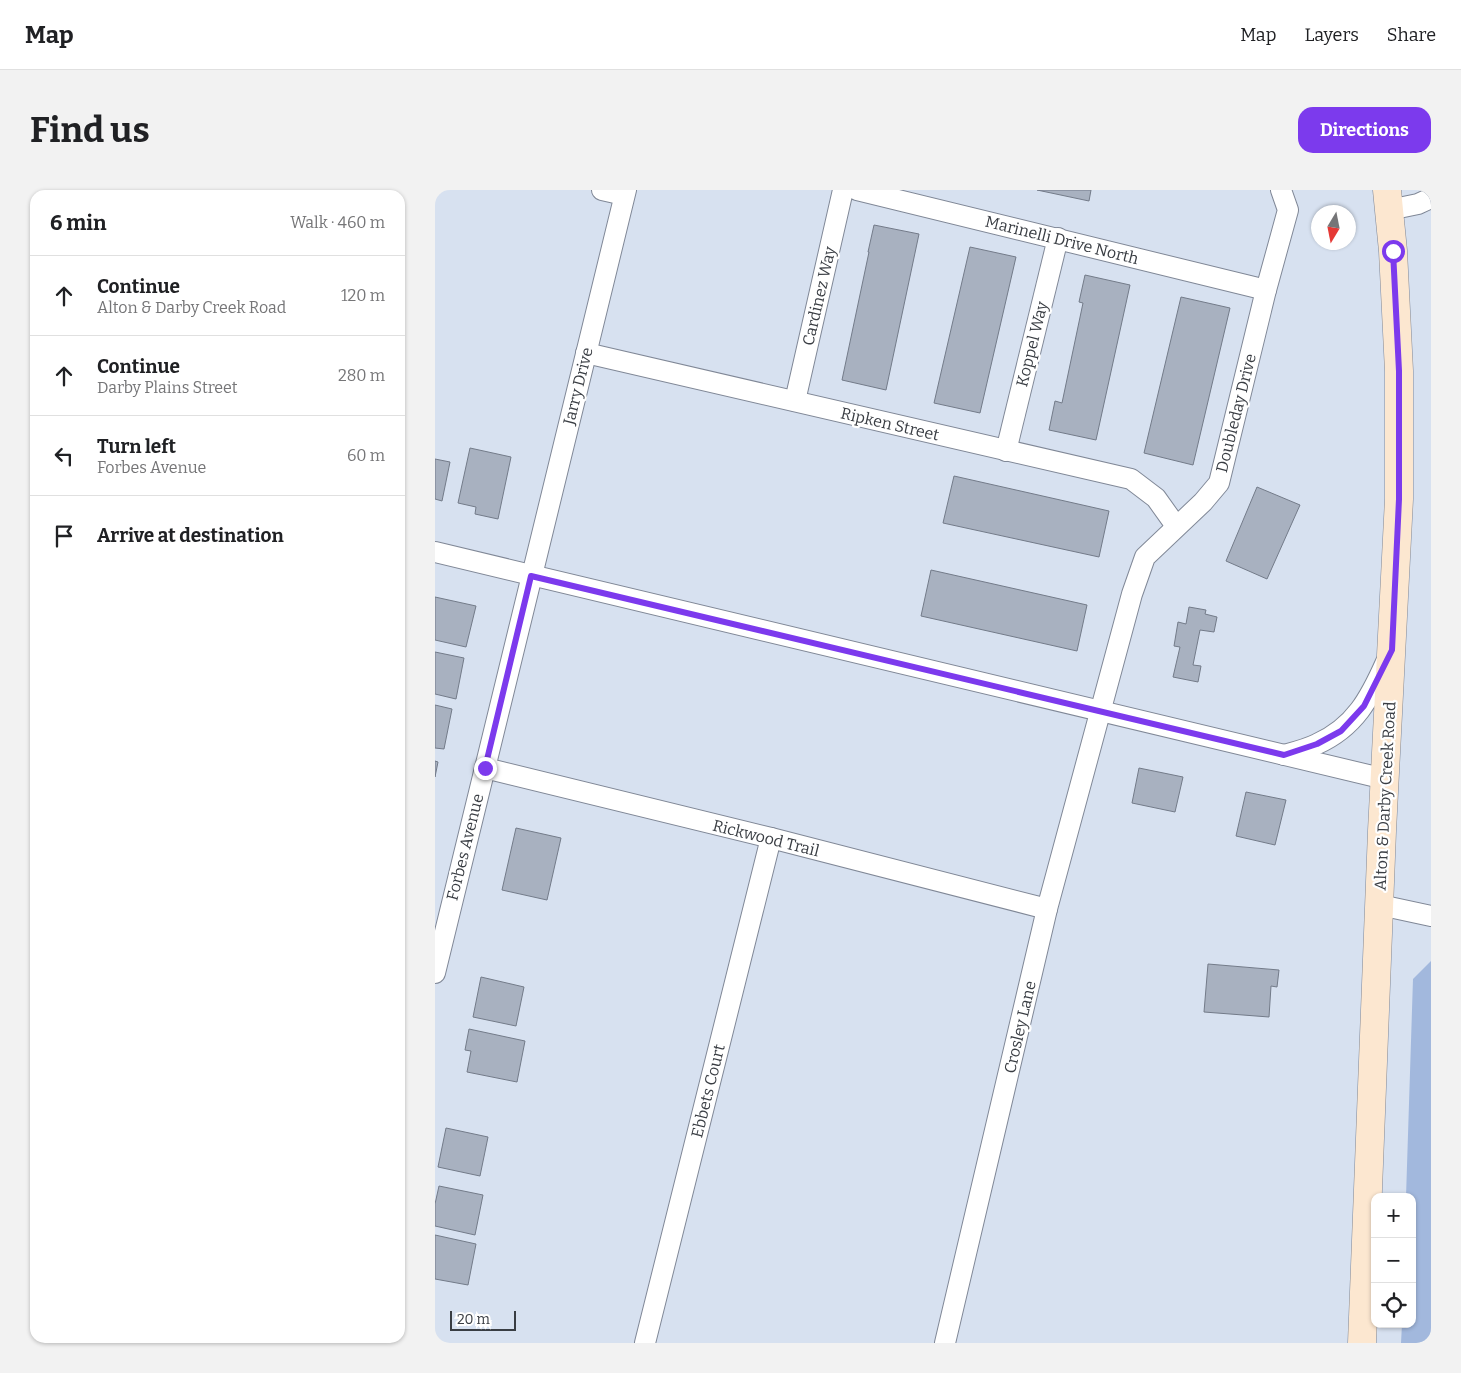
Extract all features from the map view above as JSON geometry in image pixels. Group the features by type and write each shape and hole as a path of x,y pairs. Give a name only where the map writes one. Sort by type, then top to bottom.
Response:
{"main road":[{"name":"Alton & Darby Creek Road","path":"1362,1343 1385,779 1399,499 1399,371 1393,251 1388,200"}],"street":[{"path":"602,190 625,193"},
{"name":"Cardinez Way","path":"795,401 843,190"},
{"name":"Marinelli Drive North","path":"857,190 1266,290"},
{"name":"Doubleday Drive","path":"1101,712 1132,594 1145,557 1203,502 1219,483 1266,290 1288,210 1281,190"},
{"name":"Jarry Drive","path":"531,576 625,193"},
{"path":"1388,200 1418,204 1431,198"},
{"name":"Koppel Way","path":"1006,450 1058,238"},
{"name":"Ripken Street","path":"585,353 1131,479 1157,498 1176,526"},
{"path":"435,552 1385,779"},
{"name":"Forbes Avenue","path":"435,973 531,576"},
{"path":"1284,755 1317,744 1341,731 1364,706 1392,650"},
{"name":"Crosley Lane","path":"945,1343 1047,910 1101,712"},
{"name":"Rickwood Trail","path":"485,768 771,838 1047,910"},
{"name":"Ebbets Court","path":"645,1343 771,838"},
{"path":"1380,904 1431,916"}],"shaded area":[{"path":"1431,961 1431,1343 1401,1343 1402,1328 1416,1328 1416,1193 1406,1193 1413,979"}],"building":[{"path":"1037,190 1091,190 1089,201"},
{"path":"874,225 919,234 886,390 842,380"},
{"path":"970,247 1016,257 980,413 934,403"},
{"path":"1085,275 1130,285 1096,440 1049,430 1055,401 1062,403 1083,303 1079,302"},
{"path":"1181,297 1230,308 1193,465 1144,453"},
{"path":"470,448 511,457 498,519 475,514 476,507 458,503"},
{"path":"435,459 450,462 442,501 435,499"},
{"path":"954,476 1109,511 1099,557 943,523"},
{"path":"1257,487 1300,505 1267,579 1226,561"},
{"path":"931,570 1087,605 1077,651 921,616"},
{"path":"435,597 476,606 466,647 435,640"},
{"path":"1189,607 1206,610 1205,614 1217,617 1214,632 1200,630 1193,665 1201,666 1198,682 1173,677 1180,647 1174,646 1178,622 1186,624"},
{"path":"435,652 464,658 456,699 435,694"},
{"path":"435,705 452,709 444,749 435,748"},
{"path":"435,761 438,762 435,777"},
{"path":"1139,768 1183,777 1175,812 1132,803"},
{"path":"1246,792 1286,800 1275,845 1236,836"},
{"path":"516,828 561,838 547,900 502,890"},
{"path":"1208,964 1279,970 1277,987 1271,986 1269,1017 1204,1012"},
{"path":"481,977 524,987 516,1026 473,1017"},
{"path":"469,1029 525,1041 517,1082 467,1072 471,1051 465,1050"},
{"path":"446,1128 488,1137 480,1176 438,1167"},
{"path":"439,1186 483,1195 475,1235 435,1226 435,1204"},
{"path":"435,1235 476,1244 468,1285 435,1279"}],"route":[{"path":"485,768 531,576 1284,755 1317,744 1341,731 1364,706 1392,650 1399,499 1399,371 1393,251"}]}
